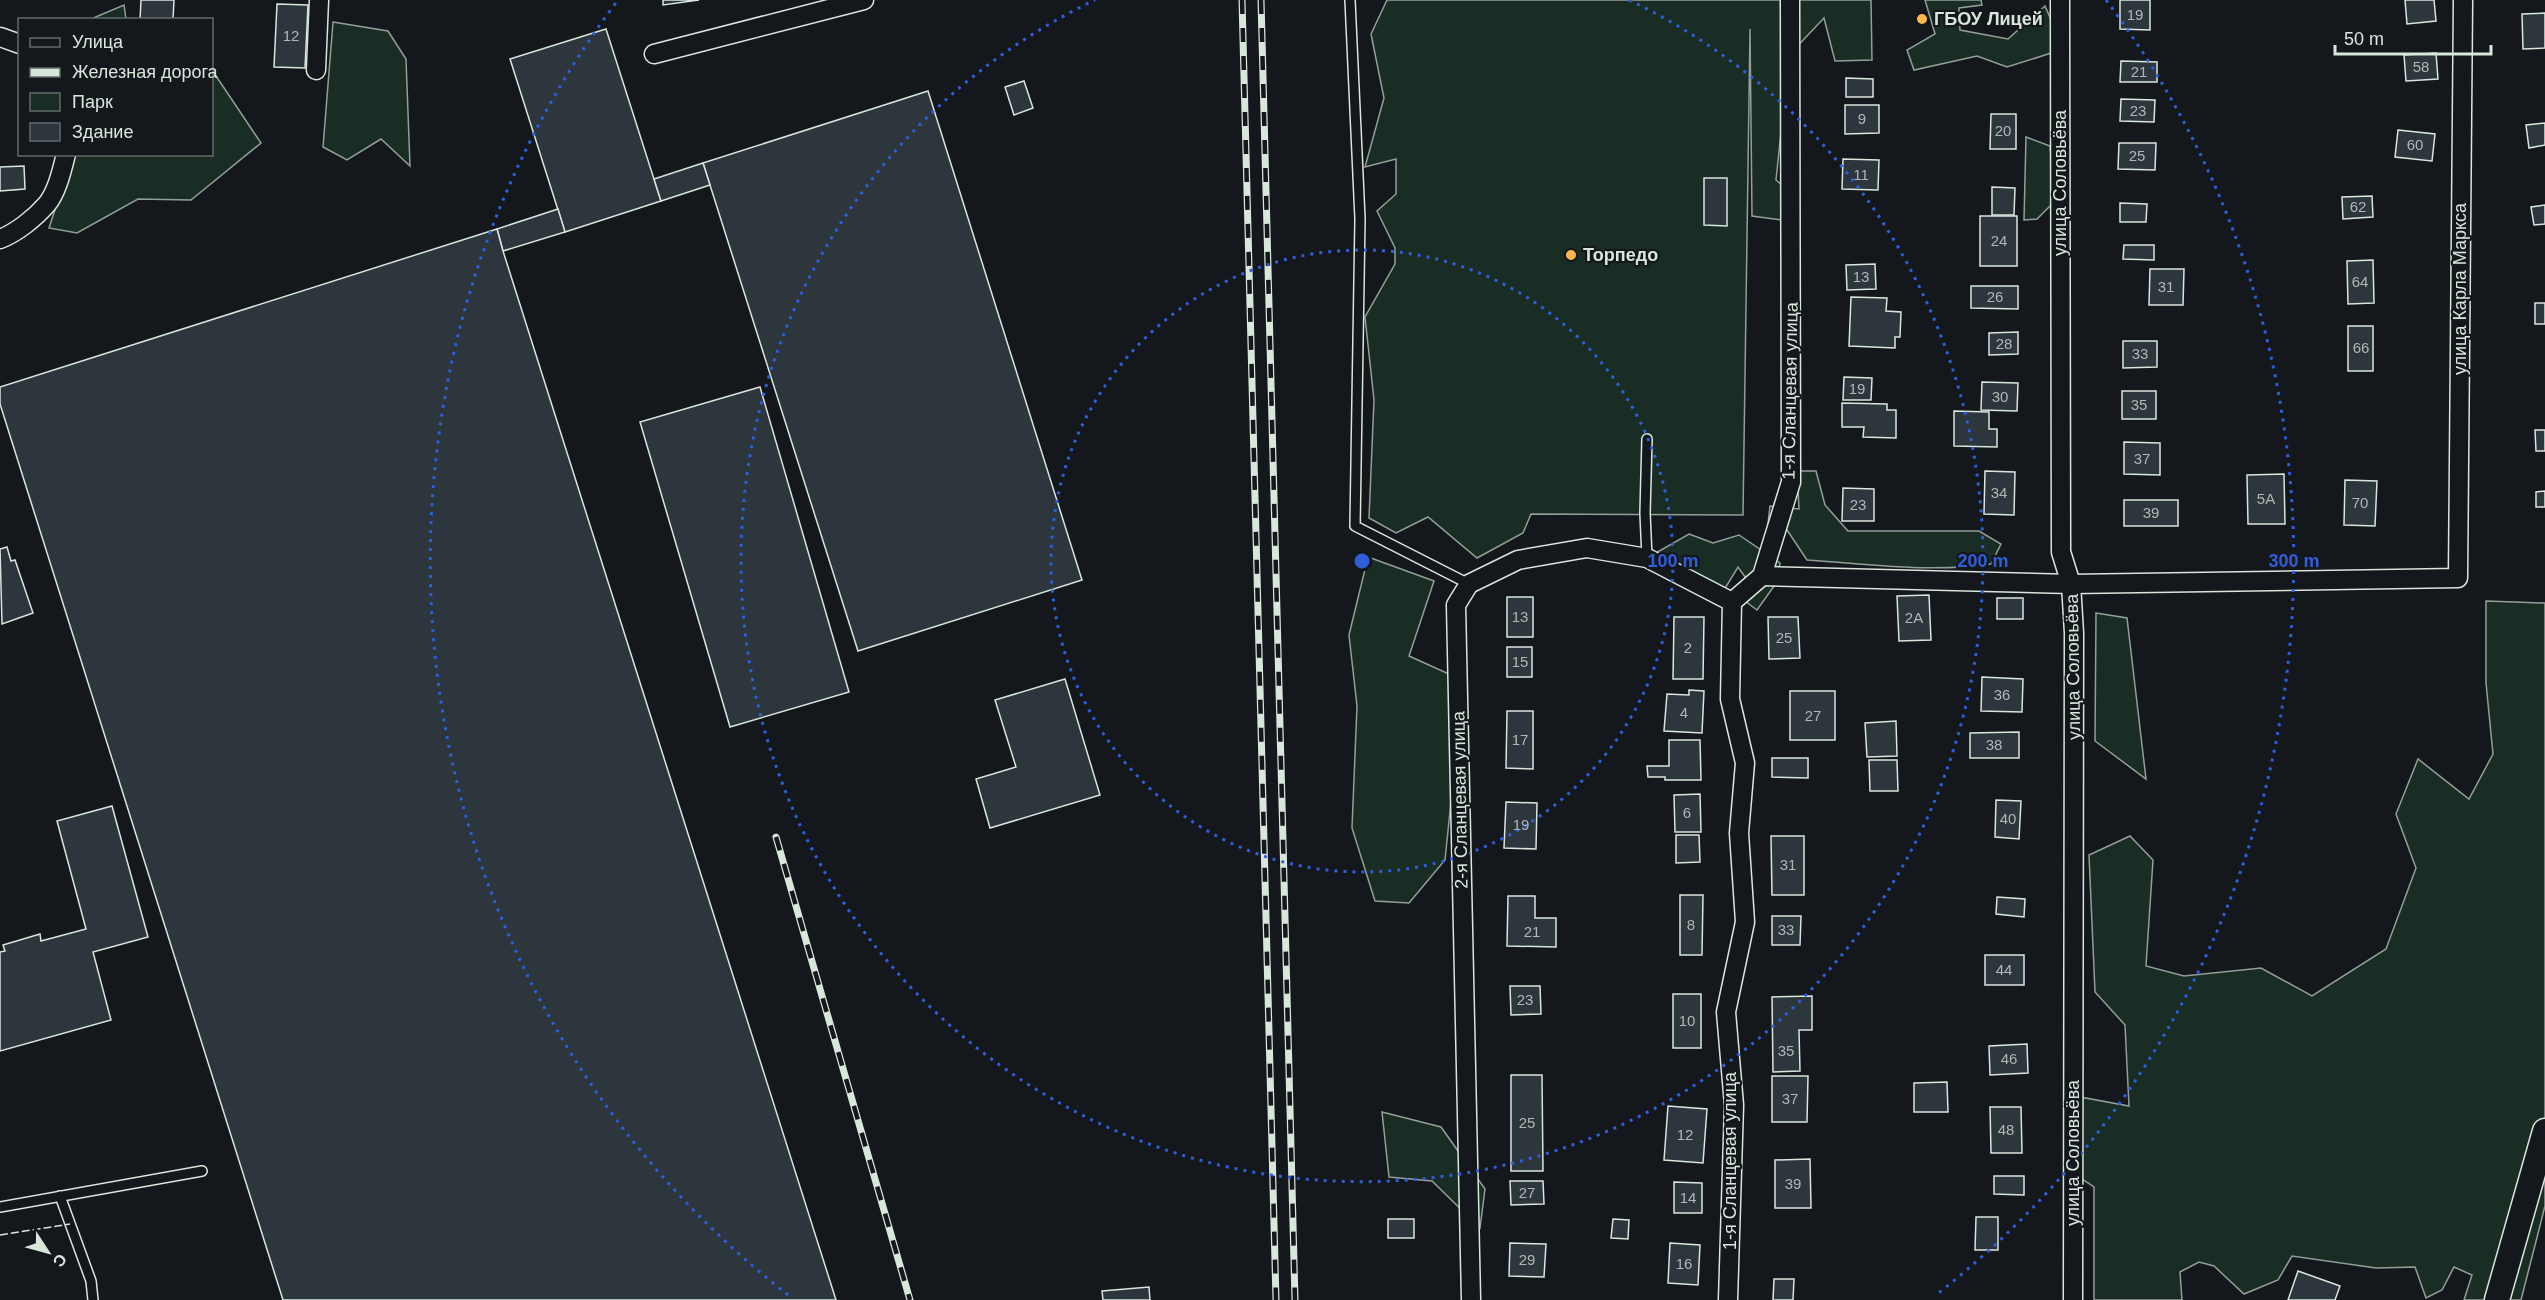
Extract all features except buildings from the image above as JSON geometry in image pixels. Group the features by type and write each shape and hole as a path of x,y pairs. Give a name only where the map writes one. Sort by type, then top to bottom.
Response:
{"street":[{"path":"316,70 319,0"},
{"path":"654,54 864,0"},
{"name":"1-я Сланцевая улица","path":"1762,576 1791,482 1790,0"},
{"name":"улица Соловьёва","path":"2060,0 2061,552 2071,584 2074,633 2073,1300"},
{"name":"улица Карла Маркса","path":"2071,584 2458,578 2463,0"},
{"path":"0,37 18,43"},
{"path":"0,239 10,236 48,203 62,171 66,156"},
{"path":"1469,584 1518,560 1587,548 1647,558 1732,602 1762,576 2071,584"},
{"name":"2-я Сланцевая улица","path":"1469,584 1456,605 1471,1300"},
{"name":"1-я Сланцевая улица","path":"1728,1300 1734,1105 1726,1012 1745,922 1739,833 1745,764 1730,699 1732,602"},
{"path":"2497,1300 2545,1131"}],"lane":[{"path":"1350,0 1360,219 1355,526 1469,584"},
{"path":"1647,439 1645,513 1647,558"},
{"path":"0,1207 202,1171"},
{"path":"60,1196 91,1281 93,1300"}],"green space":[{"name":"Торпедо","path":"1387,0 1871,0 1872,60 1835,61 1824,18 1789,55 1776,180 1796,197 1781,220 1752,216 1750,29 1743,515 1531,514 1523,533 1477,558 1428,517 1396,533 1369,518 1374,400 1365,317 1395,264 1395,248 1377,211 1396,194 1396,159 1365,167 1384,98 1371,34"},
{"path":"1925,0 1981,0 1982,5 1959,8 1960,30 2008,39 2045,6 2064,49 2007,67 1977,56 1914,70 1907,50 1935,34"},
{"path":"124,5 126,18 93,18"},
{"path":"333,22 388,31 406,59 410,166 381,139 347,160 323,147"},
{"path":"213,71 261,143 191,200 138,199 77,233 49,228 73,156 213,156"},
{"path":"2026,137 2050,146 2055,201 2037,219 2024,220"},
{"path":"1797,471 1816,471 1825,505 1848,531 1979,531 2001,544 1991,564 1968,567 1899,567 1807,560 1787,530 1768,524 1770,506 1799,509"},
{"path":"1689,534 1713,543 1739,535 1780,563 1777,582 1757,610 1745,601 1748,581 1738,567 1724,590 1647,558"},
{"path":"1368,557 1434,581 1409,656 1449,674 1454,772 1445,860 1409,903 1375,901 1352,828 1357,706 1349,635"},
{"path":"2486,601 2545,603 2545,1206 2521,1300 2464,1300 2472,1275 2454,1267 2442,1290 2426,1298 2415,1267 2376,1268 2292,1256 2278,1280 2244,1294 2214,1266 2199,1262 2180,1272 2182,1300 2094,1300 2094,1187 2073,1173 2080,1097 2129,1106 2125,1025 2095,992 2089,855 2130,836 2153,860 2146,966 2184,976 2261,968 2312,996 2386,949 2416,868 2396,814 2418,759 2469,799 2493,754 2486,683"},
{"path":"2096,613 2127,618 2146,779 2095,741"},
{"path":"1382,1112 1441,1127 1485,1189 1480,1228 1432,1181 1389,1177"}],"railway":[{"path":"1242,0 1276,1300"},
{"path":"1261,0 1295,1300"},
{"path":"776,837 910,1300"}],"fence":[{"path":"0,1235 70,1224"}],"place":[{"name":"ГБОУ Лицей","path":"1922,19"},
{"name":"Торпедо","path":"1571,255"}]}
